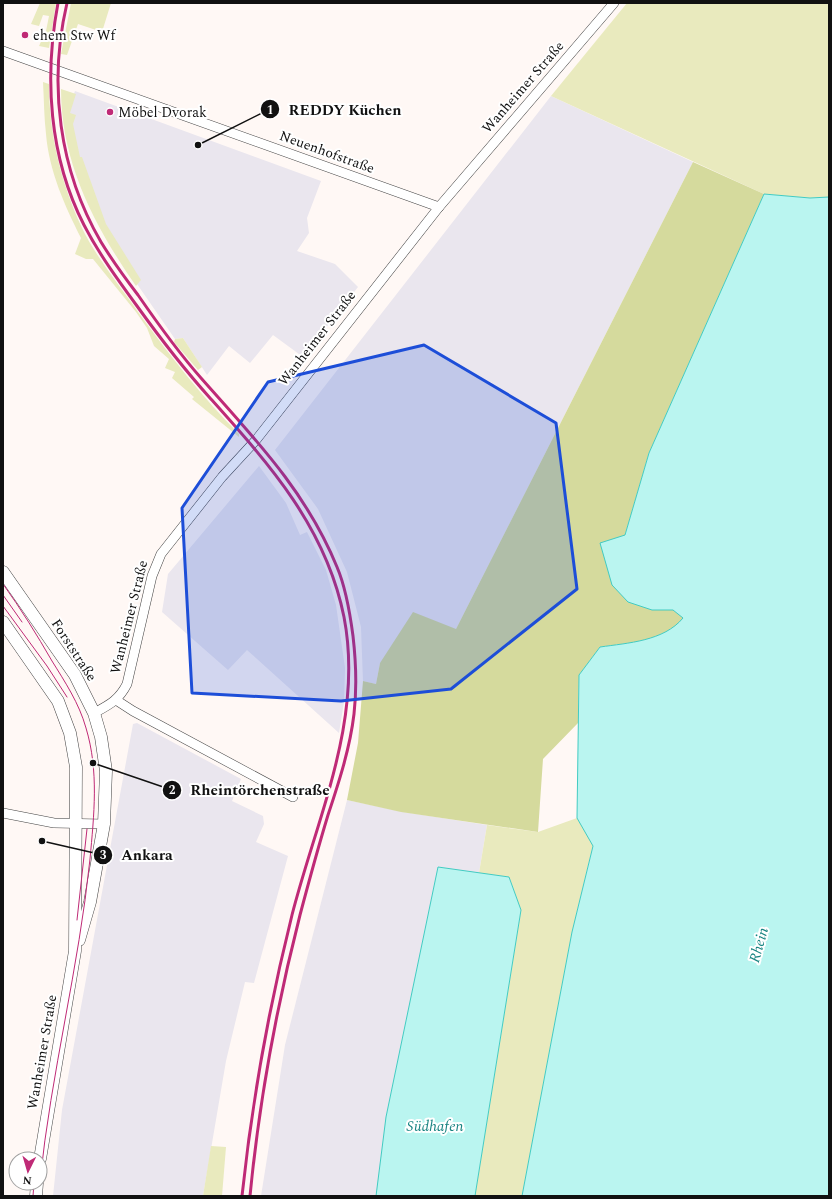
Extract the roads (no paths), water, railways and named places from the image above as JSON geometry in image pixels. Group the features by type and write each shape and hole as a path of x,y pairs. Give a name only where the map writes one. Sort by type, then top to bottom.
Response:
{"street":[{"name":"Wanheimer Straße","path":"94,713 110,706 122,695 127,684 152,576 161,554 222,478 252,445 439,207 614,3"},
{"name":"Neuenhofstraße","path":"3,51 439,207"},
{"name":"Forststraße","path":"3,572 75,675 94,713 101,737 106,771 104,824"},
{"path":"3,622 51,689 68,728 76,768 76,823"},
{"path":"116,700 140,715 292,797"},
{"path":"3,813 54,822 104,824"},
{"name":"Wanheimer Straße","path":"75,950 76,823"},
{"name":"Wanheimer Straße","path":"41,1151 75,950 90,902 104,824"}],"water":[{"name":"Rhein","path":"764,194 810,198 829,197 829,1196 522,1196 572,932 593,846 577,818 579,675 600,647 645,640 666,632 683,618 673,610 652,610 628,602 612,585 600,543 625,535 649,453"},
{"name":"Südhafen","path":"438,867 509,877 521,910 475,1196 376,1196 386,1117"}],"tram line":[{"path":"3,584 35,632 76,701 86,728 93,760 93,826 85,899 44,1151"},
{"path":"3,595 22,622"},
{"path":"3,606 47,666 67,697"},
{"path":"77,920 87,829"},
{"path":"33,1191 33,1196"}],"railway":[{"path":"58,3 51,59 53,116 63,172 72,199 84,225 109,267 163,342 253,447 292,498 324,554 335,584 344,617 349,655 348,693 343,731 325,805 292,915 276,984 256,1090 242,1196"},
{"path":"67,3 61,34 58,64 58,95 61,126 67,156 75,186 87,214 101,242 123,276 168,338 277,466 310,514 337,567 345,592 350,618 356,675 356,694 350,739 344,765 324,827 303,902 276,1019 258,1126 250,1196"}],"place":[{"name":"ehem Stw Wf","path":"25,35"},
{"name":"Möbel Dvorak","path":"110,112"},
{"name":"REDDY Küchen","path":"198,145"},
{"name":"Rheintörchenstraße","path":"93,763"},
{"name":"Ankara","path":"42,841"}]}
